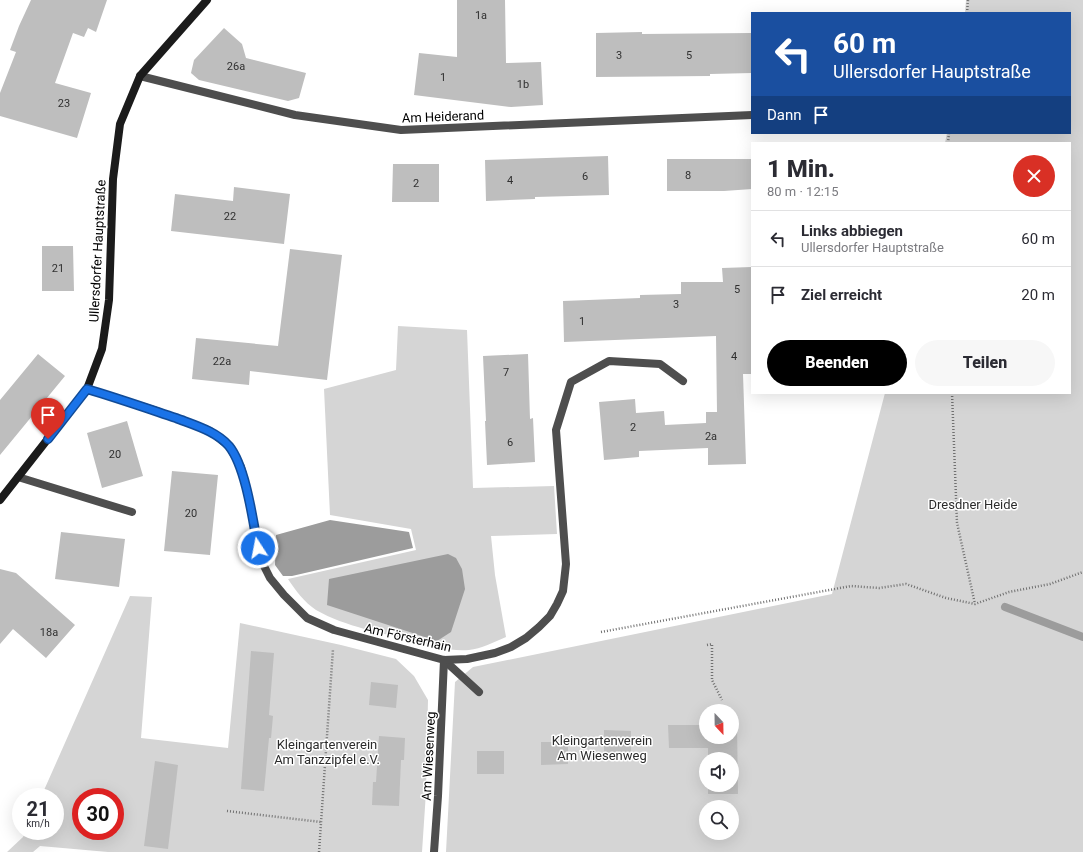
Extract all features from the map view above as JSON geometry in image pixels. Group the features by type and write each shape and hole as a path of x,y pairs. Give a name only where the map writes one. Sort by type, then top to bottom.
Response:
{"main road":[{"name":"Ullersdorfer Hauptstraße","path":"0,500 87,389 102,349 109,300 113,179 120,124 140,76 207,0"}],"street":[{"name":"Am Heiderand","path":"140,76 295,115 400,130 751,115"},
{"name":"Am Försterhain","path":"87,389 154,410 210,431 229,446 240,467 248,494 261,560 270,578 284,595 307,618 334,630 444,660 467,659 495,653 511,647 526,638 539,627 550,616 558,604 563,591 566,564 556,430 571,382 609,361 660,364 683,381"},
{"path":"18,477 132,512"},
{"path":"444,660 479,692"},
{"name":"Am Wiesenweg","path":"434,852 444,660"}],"path":[{"path":"967,12 968,0"},
{"path":"952,394 957,523 974,604"},
{"path":"601,632 851,586 879,588 906,584 946,598 974,604 1009,592 1050,584 1083,572"},
{"path":"319,852 334,630"},
{"path":"707,645 712,644 712,680 722,700"},
{"path":"227,811 321,822"}],"green space":[{"path":"966,0 1083,0 1083,852 446,852 455,682 473,667 832,594 885,394 1071,394 1071,142 945,142 947,134 1071,134 1071,12 965,12"},
{"path":"398,326 467,330 473,488 554,486 557,534 491,536 495,575 506,637 478,648 469,650 455,650 442,648 364,629 339,621 312,607 300,596 288,579 416,550 411,529 330,515 324,389 396,370"},
{"name":"Kleingartenverein Am Tanzzipfel e.V.","path":"130,596 152,597 141,738 228,748 240,623 341,645 396,659 414,676 428,700 426,792 422,852 108,852 40,846 33,852 7,852 20,840 64,840 64,788 45,788"}],"shaded area":[{"path":"330,520 409,532 413,548 292,576 283,576 275,565 276,535"},
{"path":"448,554 456,558 462,569 465,589 451,632 437,641 327,605 329,579"}],"building":[{"path":"31,0 107,0 96,32 88,28 84,37 73,33 55,83 91,93 77,138 0,116 0,93 16,52 10,50"},
{"path":"457,0 505,0 506,63 541,62 543,105 511,107 414,95 419,53 457,57"},
{"path":"224,28 242,44 246,58 306,73 299,98 288,101 199,80 191,73 194,60"},
{"path":"596,33 751,33 751,73 710,74 710,76 596,77"},
{"path":"608,156 609,195 535,197 535,199 486,201 485,160"},
{"path":"667,159 751,159 751,189 724,191 667,191"},
{"path":"393,164 439,164 439,202 392,202"},
{"path":"234,187 290,194 284,244 171,231 175,194 233,201"},
{"path":"42,246 73,246 74,291 42,291"},
{"path":"290,249 342,255 327,380 250,371 249,385 192,379 196,338 278,346"},
{"path":"751,267 751,374 743,374 746,464 708,465 708,448 639,451 639,457 604,460 599,402 635,399 636,413 664,411 665,425 706,423 706,412 717,412 716,336 564,342 563,301 640,298 640,295 681,294 681,282 723,282 722,268"},
{"path":"38,354 65,376 0,455 0,400"},
{"path":"528,354 530,419 533,418 535,462 487,465 483,356"},
{"path":"127,421 143,476 102,488 87,433"},
{"path":"172,471 218,475 210,555 164,551"},
{"path":"61,532 125,539 119,587 55,579"},
{"path":"0,569 16,573 75,625 46,658 13,629 0,644"},
{"path":"251,651 274,653 269,715 273,716 271,738 269,738 264,791 241,789"},
{"path":"371,682 398,685 396,708 369,705"},
{"path":"668,725 699,725 699,744 737,744 737,752 708,752 708,748 669,748"},
{"path":"604,730 631,731 631,753 604,753"},
{"path":"379,736 405,738 404,760 401,760 399,806 372,805 373,782 376,782"},
{"path":"541,742 568,742 568,764 541,765"},
{"path":"477,751 504,751 504,774 477,774"},
{"path":"155,761 178,765 168,849 144,846"},
{"path":"708,792 738,792 738,794 708,794"}],"waterway":[{"path":"1005,607 1083,637"}],"route":[{"path":"48,439 87,389 154,410 210,431 229,446 240,467 248,494 258,548"}],"park label":[{"name":"Dresdner Heide","path":"973,504"},
{"name":"Kleingartenverein Am Wiesenweg","path":"602,748"}]}
